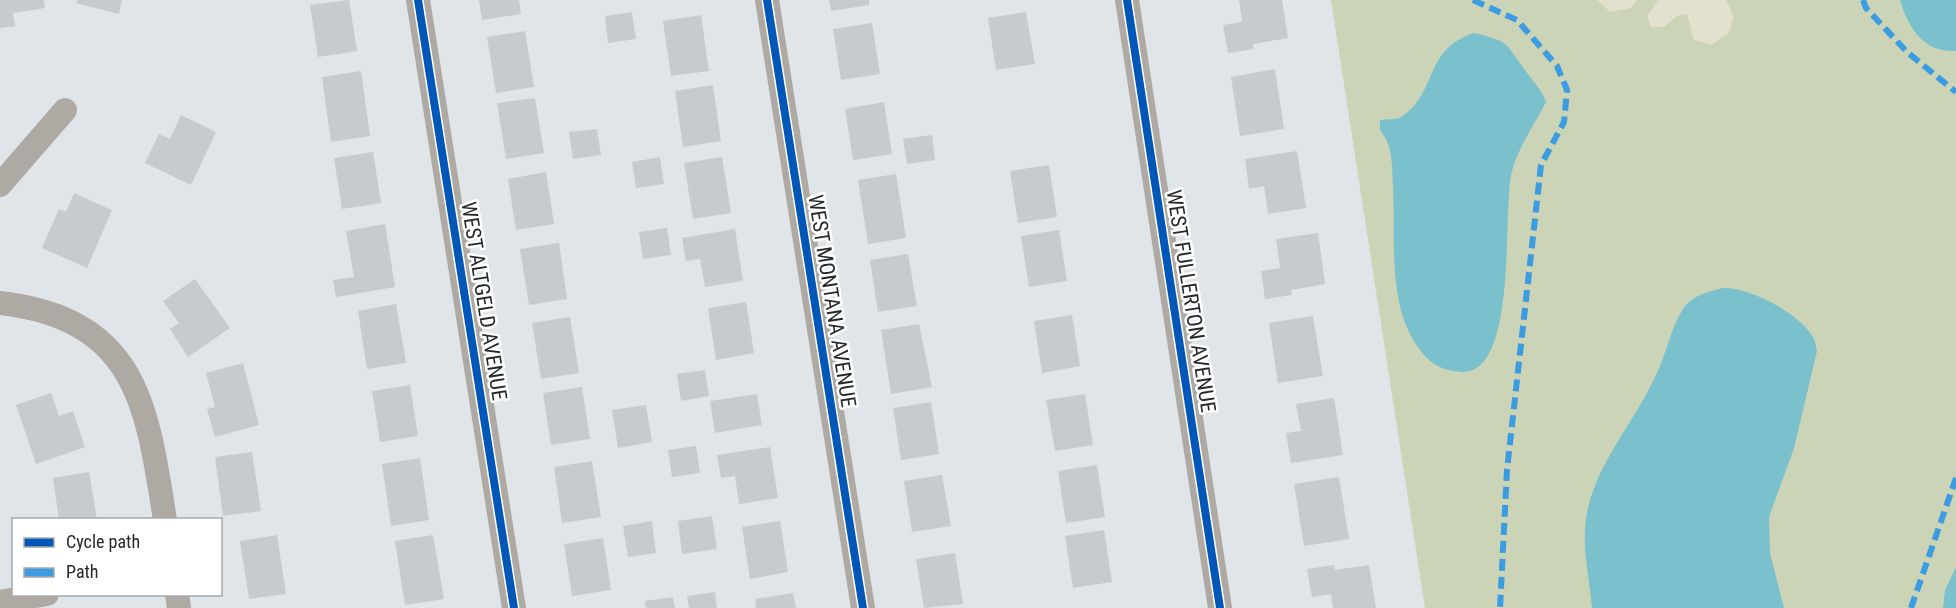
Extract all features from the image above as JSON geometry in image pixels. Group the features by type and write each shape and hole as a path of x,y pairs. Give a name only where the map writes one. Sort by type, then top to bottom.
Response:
{"street":[{"name":"WEST ALTGELD AVENUE","path":"418,0 514,608"},
{"name":"WEST MONTANA AVENUE","path":"766,0 862,608"},
{"name":"WEST FULLERTON AVENUE","path":"1127,0 1220,608"},
{"path":"0,185 65,110"},
{"path":"0,303 50,312 103,342 133,382 143,406 152,435 165,518"},
{"path":"0,602 35,596"}],"green space":[{"path":"1331,0 1956,0 1956,608 1425,608"}],"sand":[{"path":"1597,0 1637,0 1631,8 1610,12"},
{"path":"1658,0 1726,0 1734,17 1728,34 1711,45 1694,40 1687,14 1677,16 1664,27 1651,27 1647,16"}],"water":[{"path":"1900,0 1956,0 1956,51 1935,48 1919,37 1908,20"},
{"path":"1474,33 1506,44 1546,102 1523,144 1512,171 1509,190 1505,286 1500,319 1492,346 1480,365 1462,372 1435,365 1428,359 1414,342 1405,322 1396,278 1391,156 1380,130 1380,120 1401,117 1414,106 1447,49 1458,40"},
{"path":"1723,288 1759,297 1797,319 1814,338 1817,351 1794,448 1769,517 1770,553 1784,608 1592,608 1585,533 1593,490 1600,473 1655,377 1683,309 1696,297"},
{"path":"1956,567 1956,608 1943,608 1945,590"}],"building":[{"path":"0,0 44,0 45,8 13,13 15,26 0,28"},
{"path":"77,0 122,0 119,14 76,3"},
{"path":"349,0 357,51 318,57 310,5"},
{"path":"479,0 519,0 521,14 482,20"},
{"path":"829,0 869,0 869,5 831,11"},
{"path":"1239,0 1282,0 1288,38 1253,44 1254,49 1228,53 1223,25 1242,22"},
{"path":"632,12 636,39 608,43 605,16"},
{"path":"1026,12 1035,64 996,70 988,18"},
{"path":"701,15 709,71 671,76 663,21"},
{"path":"872,23 880,74 841,80 833,29"},
{"path":"525,31 534,87 496,93 487,37"},
{"path":"1275,69 1284,129 1240,136 1231,77"},
{"path":"361,71 370,136 331,142 322,77"},
{"path":"713,85 721,141 683,147 675,91"},
{"path":"535,98 544,153 506,159 497,103"},
{"path":"884,102 892,154 853,160 845,109"},
{"path":"181,115 216,132 191,185 145,163 159,134 170,139"},
{"path":"597,129 601,155 573,159 569,132"},
{"path":"932,135 935,160 907,164 903,139"},
{"path":"1297,151 1306,208 1268,214 1264,186 1249,189 1245,159"},
{"path":"373,152 381,203 342,209 334,158"},
{"path":"660,157 664,184 636,188 632,162"},
{"path":"722,157 731,213 693,219 684,163"},
{"path":"1049,165 1057,217 1018,223 1010,171"},
{"path":"546,172 554,224 516,230 508,179"},
{"path":"896,174 906,238 868,244 858,180"},
{"path":"74,193 112,210 87,268 42,248 59,209 66,212"},
{"path":"385,224 395,287 336,297 333,280 354,277 346,231"},
{"path":"667,228 671,255 643,259 639,232"},
{"path":"735,229 743,281 705,287 700,259 686,261 682,238"},
{"path":"1059,230 1067,281 1029,287 1021,236"},
{"path":"1318,233 1325,284 1291,290 1292,295 1265,299 1261,271 1280,268 1276,239"},
{"path":"559,243 567,299 529,305 520,249"},
{"path":"908,254 917,306 878,312 870,260"},
{"path":"195,279 230,328 188,357 170,329 179,323 163,301"},
{"path":"746,302 754,353 716,360 708,308"},
{"path":"396,304 406,363 367,369 358,311"},
{"path":"1072,315 1080,366 1042,373 1034,321"},
{"path":"1313,316 1323,376 1278,383 1269,323"},
{"path":"570,317 579,373 541,379 532,323"},
{"path":"919,324 932,387 891,394 881,330"},
{"path":"243,363 259,425 215,437 207,409 215,407 206,373"},
{"path":"705,370 709,396 681,401 677,374"},
{"path":"410,385 418,436 380,442 372,391"},
{"path":"582,387 590,439 551,445 543,393"},
{"path":"51,393 59,416 73,411 85,447 36,464 16,405"},
{"path":"757,394 762,425 715,433 710,401"},
{"path":"1085,394 1093,445 1055,451 1046,400"},
{"path":"1334,398 1343,455 1291,463 1286,433 1301,431 1296,404"},
{"path":"931,402 939,454 901,460 893,408"},
{"path":"646,405 652,442 618,448 612,410"},
{"path":"696,446 700,473 672,477 668,450"},
{"path":"770,447 778,498 739,504 735,476 721,478 717,455"},
{"path":"252,452 261,511 223,516 215,457"},
{"path":"420,458 429,520 391,526 382,464"},
{"path":"592,461 601,517 562,523 554,467"},
{"path":"1097,465 1105,517 1066,523 1058,471"},
{"path":"89,472 97,518 59,518 53,478"},
{"path":"942,475 951,526 912,532 904,481"},
{"path":"1339,477 1349,539 1304,546 1294,484"},
{"path":"712,516 717,549 682,554 678,521"},
{"path":"652,521 656,553 628,557 623,526"},
{"path":"780,521 788,572 750,579 742,527"},
{"path":"1104,530 1112,582 1073,588 1065,536"},
{"path":"277,535 286,594 249,599 240,541"},
{"path":"433,535 444,599 405,605 395,541"},
{"path":"603,538 611,590 572,596 564,544"},
{"path":"955,553 963,604 924,608 916,559"},
{"path":"1334,565 1335,570 1369,565 1376,608 1333,608 1331,594 1312,597 1307,569"},
{"path":"715,592 717,608 689,608 687,596"},
{"path":"793,593 796,608 756,608 755,599"},
{"path":"673,597 675,608 646,608 645,601"}],"marked path":[{"path":"1473,0 1517,20 1557,66 1567,90 1564,122 1541,165 1507,470 1500,608"},
{"path":"1863,0 1866,8 1907,52 1956,92"},
{"path":"1911,608 1956,478"}],"cycle path":[{"path":"418,0 514,608"},
{"path":"767,0 863,608"},
{"path":"1127,0 1220,608"}]}
